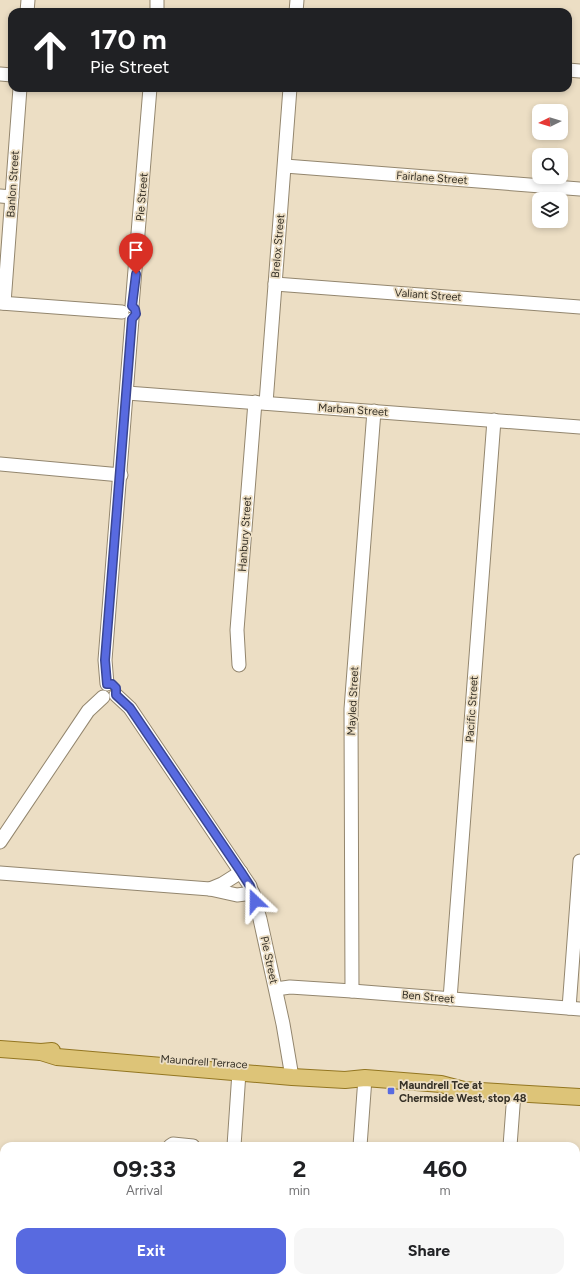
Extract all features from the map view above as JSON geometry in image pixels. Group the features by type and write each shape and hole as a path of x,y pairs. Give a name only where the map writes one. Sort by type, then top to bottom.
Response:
{"main road":[{"name":"Maundrell Terrace","path":"0,1049 41,1052 57,1051 228,1064 345,1080 365,1078 441,1084 464,1082 580,1093"},
{"name":"Maundrell Terrace","path":"41,1052 57,1057 239,1072 291,1072"},
{"name":"Maundrell Terrace","path":"441,1084 464,1090 580,1097"}],"street":[{"name":"Banlon Street","path":"2,303 6,196 19,92"},
{"name":"Pie Street","path":"107,684 105,660 127,393 129,312 150,92"},
{"name":"Brelox Street","path":"260,403 275,284 290,92"},
{"name":"Fairlane Street","path":"285,166 580,189"},
{"name":"Valiant Street","path":"275,284 580,307"},
{"path":"2,303 129,312"},
{"name":"Marban Street","path":"127,393 580,427"},
{"name":"Hanbury Street","path":"239,665 237,630 260,403"},
{"name":"Mayled Street","path":"352,991 351,709 374,412"},
{"name":"Pacific Street","path":"450,998 494,420"},
{"path":"0,464 121,474"},
{"path":"107,684 115,686 117,690 116,695 110,700 103,697 101,689 107,684"},
{"name":"Pie Street","path":"116,695 130,708 241,872 253,893 276,989 291,1072"},
{"path":"0,842 88,711 103,697"},
{"path":"574,1009 580,861"},
{"path":"210,889 222,884 241,872"},
{"path":"0,873 210,889 237,894 253,893"},
{"name":"Ben Street","path":"276,989 290,987 352,991 574,1009"},
{"path":"234,1142 239,1072"},
{"path":"360,1142 365,1078"},
{"path":"510,1142 514,1093"}],"place":[{"name":"Maundrell Tce at Chermside West, stop 48","path":"391,1091"}],"route":[{"path":"136,274 132,306 136,311 136,314 132,319 122,461 105,660 107,684 110,683 115,686 117,690 116,695 130,708 241,872 250,886 255,901"}]}
